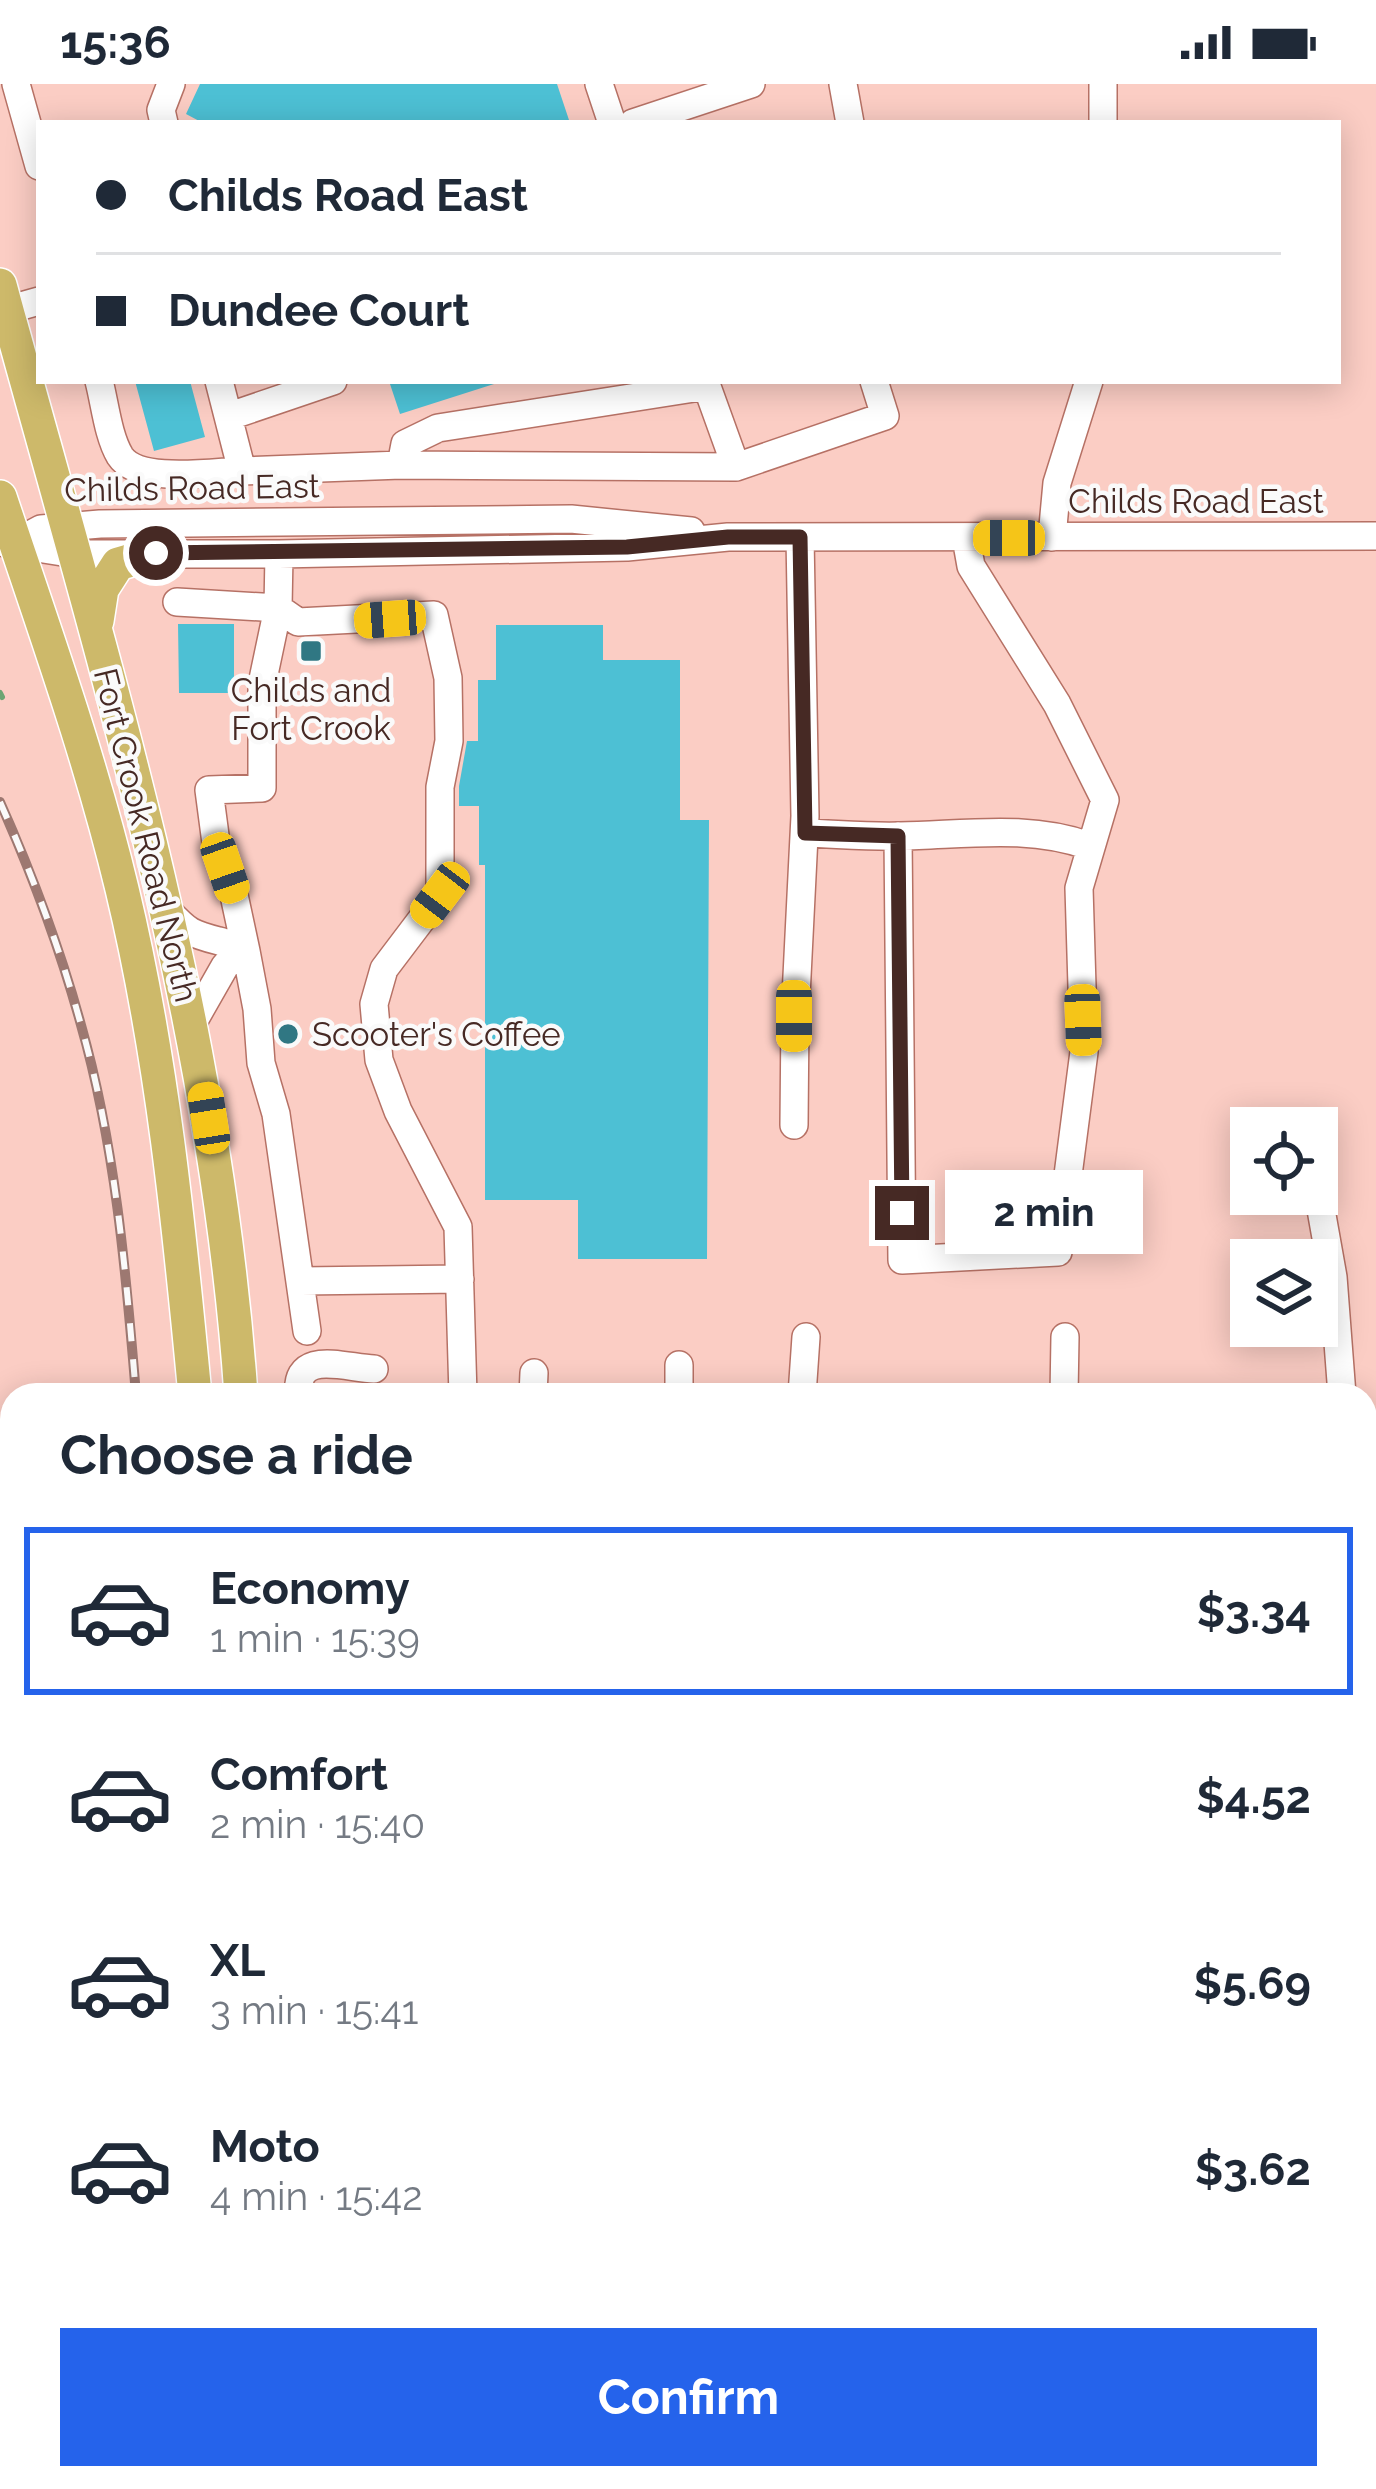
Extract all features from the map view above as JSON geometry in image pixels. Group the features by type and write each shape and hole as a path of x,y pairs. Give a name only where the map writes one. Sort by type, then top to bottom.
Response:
{"main road":[{"name":"Fort Crook Road North","path":"15,299 36,380"},
{"name":"Fort Crook Road North","path":"37,384 192,1024 226,1231 241,1383"},
{"path":"0,496 8,542 47,641 96,796 142,986 165,1115 195,1383"},
{"path":"96,629 108,575 118,564 156,553"},
{"path":"0,575 47,641"}],"street":[{"path":"16,84 36,155"},
{"path":"163,120 160,110 171,84"},
{"path":"600,84 611,120"},
{"path":"843,84 849,120"},
{"path":"1102,120 1103,84"},
{"path":"642,120 743,85"},
{"path":"100,384 117,453 129,467 152,474 401,465 736,467 885,416 875,384"},
{"path":"220,384 242,471"},
{"path":"230,416 324,384"},
{"path":"401,465 405,444 438,428 696,384 736,467"},
{"path":"1052,537 1058,483 1088,384"},
{"name":"Childs Road East","path":"71,539 571,519 630,522 728,537"},
{"name":"Childs Road East","path":"8,542 41,530 156,553 279,554 627,547 728,537 1376,536"},
{"path":"794,1125 794,1016 805,833 800,537"},
{"path":"898,836 902,1260 1058,1252 1084,1052 1078,888 1105,800 1057,704 971,566 966,538"},
{"path":"279,554 278,608 262,684 262,788 209,790 216,843 234,895 261,1063 276,1114 308,1331"},
{"path":"178,602 278,608 298,622 434,615 448,678 449,741 440,787 440,895 384,969 374,1004 379,1060 398,1111 458,1227 463,1383"},
{"path":"805,833 1029,833 1064,837 1089,847"},
{"path":"168,911 189,933 224,941 242,951"},
{"path":"192,1024 225,966 242,951"},
{"path":"1322,1215 1335,1294 1341,1383"},
{"path":"301,1281 460,1279"},
{"path":"803,1383 806,1337"},
{"path":"1064,1383 1065,1337"},
{"path":"298,1383 308,1366 318,1362 374,1369"},
{"path":"679,1365 679,1383"}],"building":[{"path":"200,84 557,84 569,120 197,120 186,114"},
{"path":"136,384 191,384 205,437 154,451"},
{"path":"390,384 494,384 400,414"},
{"path":"178,624 234,624 234,693 179,693"},
{"path":"496,625 603,625 603,660 680,660 680,820 709,820 707,1259 578,1259 578,1200 485,1200 485,865 479,865 479,806 459,806 459,786 467,741 478,741 478,680 496,680"},
{"path":"282,1025 297,1025 296,1045 281,1045"}],"waterway":[{"path":"0,693 2,697"}],"railway":[{"path":"0,802 55,940 93,1070 118,1208 135,1383"}],"place":[{"name":"Childs and Fort Crook","path":"311,651"},
{"name":"Scooter's Coffee","path":"288,1034"}],"route":[{"path":"156,553 627,547 728,537 800,537 805,833 898,836 902,1213"}]}
